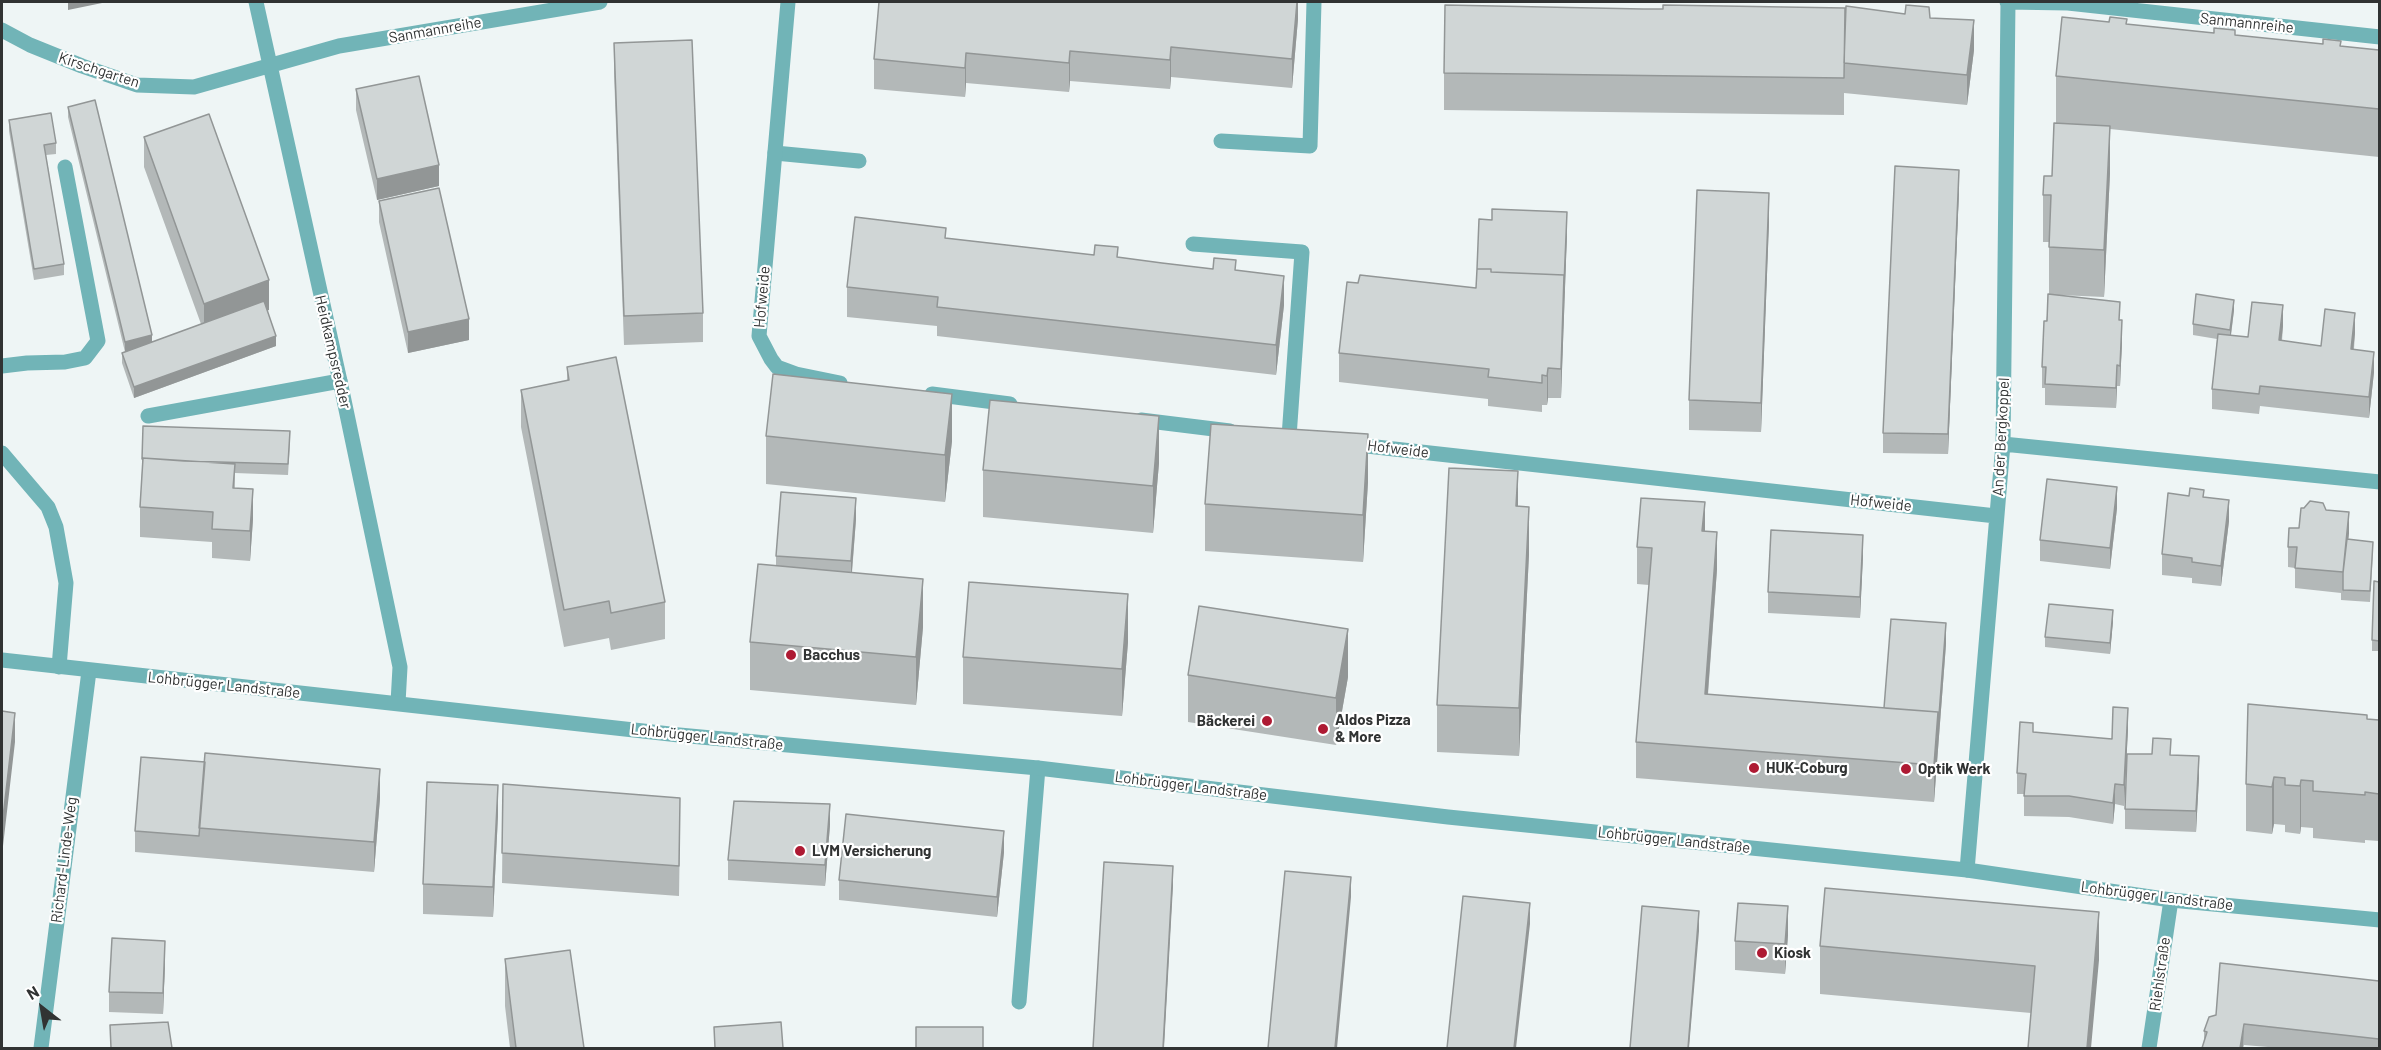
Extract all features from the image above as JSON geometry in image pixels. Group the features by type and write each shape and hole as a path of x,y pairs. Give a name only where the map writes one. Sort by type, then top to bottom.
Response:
{"street":[{"name":"Heidkampsredder","path":"256,2 272,65 400,667 398,703"},
{"name":"Sanmannreihe","path":"272,65 339,46 600,2"},
{"name":"Hofweide","path":"788,2 759,336 777,367 831,382 855,385"},
{"path":"1221,141 1311,146 1314,2"},
{"name":"Sanmannreihe","path":"2007,2 2068,3 2379,37"},
{"name":"An der Bergkoppel","path":"1967,870 2003,444 2007,2"},
{"name":"Kirschgarten","path":"2,30 30,45 137,85 194,87 272,65"},
{"path":"775,153 859,161"},
{"path":"2,366 65,362 85,358 98,341 65,168"},
{"path":"1193,244 1302,252 1289,437"},
{"path":"148,416 340,381"},
{"path":"914,392 1030,406"},
{"path":"1124,418 1242,432"},
{"name":"Hofweide","path":"1335,442 1996,516"},
{"path":"2003,444 2379,482"},
{"path":"2,453 48,507 56,527 66,583 59,667"},
{"name":"Lohbrügger Landstraße","path":"2,660 679,735 1038,768 1448,817 1967,870 2171,900 2379,920"},
{"name":"Richard-Linde-Weg","path":"40,1048 89,671"},
{"path":"1019,1002 1038,768"},
{"name":"Riehlstraße","path":"2149,1048 2171,900"}],"building":[{"path":"879,2 1297,2 1292,59 1171,47 1170,60 1070,51 1069,63 966,53 965,68 874,59"},
{"path":"1445,5 1643,9 1663,9 1663,5 1845,8 1844,78 1444,73"},
{"path":"1906,5 1929,7 1930,18 1974,20 1967,75 1844,63 1846,6 1905,14"},
{"path":"2062,17 2109,22 2110,17 2127,19 2126,24 2214,33 2214,28 2235,30 2235,35 2323,44 2323,39 2341,41 2340,46 2379,50 2379,109 2056,76"},
{"path":"692,40 703,313 624,316 614,43"},
{"path":"419,76 439,165 377,179 356,89"},
{"path":"95,100 152,335 125,342 68,107"},
{"path":"51,113 56,143 44,145 64,264 34,269 9,120"},
{"path":"209,114 269,280 204,304 144,137"},
{"path":"2054,123 2110,126 2104,250 2049,247 2051,195 2043,195 2044,176 2052,176"},
{"path":"1895,166 1959,170 1948,434 1883,433"},
{"path":"439,188 469,319 408,332 379,201"},
{"path":"1697,190 1769,193 1761,403 1689,400"},
{"path":"1492,209 1567,212 1564,284 1564,275 1491,272 1491,269 1477,269 1479,219 1492,220"},
{"path":"855,217 946,228 945,238 1094,255 1095,245 1118,247 1117,257 1213,269 1214,258 1236,260 1235,270 1284,276 1276,345 937,307 938,297 847,287"},
{"path":"1477,269 1491,269 1491,272 1564,275 1561,369 1548,368 1547,376 1542,375 1542,383 1488,377 1489,369 1339,353 1347,282 1358,283 1360,275 1476,288"},
{"path":"2048,294 2120,302 2119,320 2122,320 2120,366 2117,365 2116,388 2045,384 2046,367 2042,367"},
{"path":"2196,294 2234,300 2230,330 2193,324"},
{"path":"264,301 276,336 134,387 122,353"},
{"path":"2252,302 2283,305 2279,340 2321,346 2325,309 2355,313 2351,349 2374,352 2369,397 2260,386 2259,394 2212,389 2218,334 2248,337"},
{"path":"616,357 665,602 611,613 609,601 564,610 521,390 569,380 567,367"},
{"path":"773,374 952,394 945,455 766,436"},
{"path":"990,400 1159,416 1153,486 983,470"},
{"path":"1211,424 1368,434 1363,515 1205,504"},
{"path":"143,426 290,431 288,464 142,459"},
{"path":"143,458 235,464 233,488 253,489 250,531 212,529 213,512 140,507"},
{"path":"1449,468 1518,471 1516,506 1529,507 1519,708 1437,705"},
{"path":"2047,479 2117,487 2110,548 2040,540"},
{"path":"2190,488 2204,490 2203,497 2229,500 2221,566 2192,562 2192,558 2162,554 2168,493 2189,496"},
{"path":"781,492 856,498 851,561 776,556"},
{"path":"1641,498 1705,502 1702,531 1717,532 1705,694 1938,712 1934,765 1636,742 1652,548 1637,547"},
{"path":"2310,501 2323,503 2326,510 2349,512 2343,572 2295,568 2297,547 2288,547 2289,528 2299,528 2301,508 2304,508"},
{"path":"1771,530 1863,535 1860,597 1768,592"},
{"path":"2347,539 2373,542 2370,591 2343,590"},
{"path":"758,564 923,579 916,657 750,642"},
{"path":"2374,581 2379,582 2379,641 2372,640"},
{"path":"969,582 1128,594 1122,669 963,657"},
{"path":"2049,604 2113,610 2110,643 2045,637"},
{"path":"1199,606 1348,629 1336,698 1188,675"},
{"path":"1891,619 1946,623 1938,728 1938,712 1884,708"},
{"path":"2248,704 2367,715 2367,719 2379,720 2379,794 2313,791 2313,781 2301,780 2300,786 2285,785 2285,778 2274,777 2272,787 2246,784"},
{"path":"2113,707 2128,708 2124,785 2115,784 2113,803 2069,796 2024,796 2026,774 2017,773 2020,722 2033,723 2033,732 2112,739"},
{"path":"2,711 15,713 2,840"},
{"path":"2153,738 2171,739 2170,755 2199,756 2196,811 2125,809 2127,754 2152,754"},
{"path":"205,753 380,769 374,842 199,828"},
{"path":"141,757 205,762 199,836 135,831"},
{"path":"427,782 498,785 493,887 423,884"},
{"path":"503,784 680,798 679,866 502,853"},
{"path":"734,801 830,804 825,865 728,860"},
{"path":"846,814 1004,831 997,897 839,880"},
{"path":"1104,862 1173,866 1163,1048 1093,1048"},
{"path":"1285,871 1351,877 1335,1048 1268,1048"},
{"path":"1825,888 2099,912 2087,1048 2028,1048 2035,966 1820,946"},
{"path":"1463,896 1530,903 1514,1048 1447,1048"},
{"path":"1738,903 1788,906 1785,944 1735,941"},
{"path":"1642,906 1699,911 1688,1048 1630,1048"},
{"path":"112,938 165,941 163,993 109,992"},
{"path":"570,950 584,1048 516,1048 505,959"},
{"path":"2220,963 2379,981 2379,1039 2244,1024 2240,1048 2202,1048 2209,1017 2216,1015"},
{"path":"168,1022 172,1048 111,1048 110,1025"},
{"path":"781,1022 783,1048 715,1048 714,1027"},
{"path":"916,1027 983,1027 983,1048 916,1048"}],"place":[{"name":"Bacchus","path":"791,655"},
{"name":"Bäckerei","path":"1267,721"},
{"name":"Aldos Pizza & More","path":"1323,729"},
{"name":"HUK-Coburg","path":"1754,768"},
{"name":"Optik Werk","path":"1906,769"},
{"name":"LVM Versicherung","path":"800,851"},
{"name":"Kiosk","path":"1762,953"}]}
